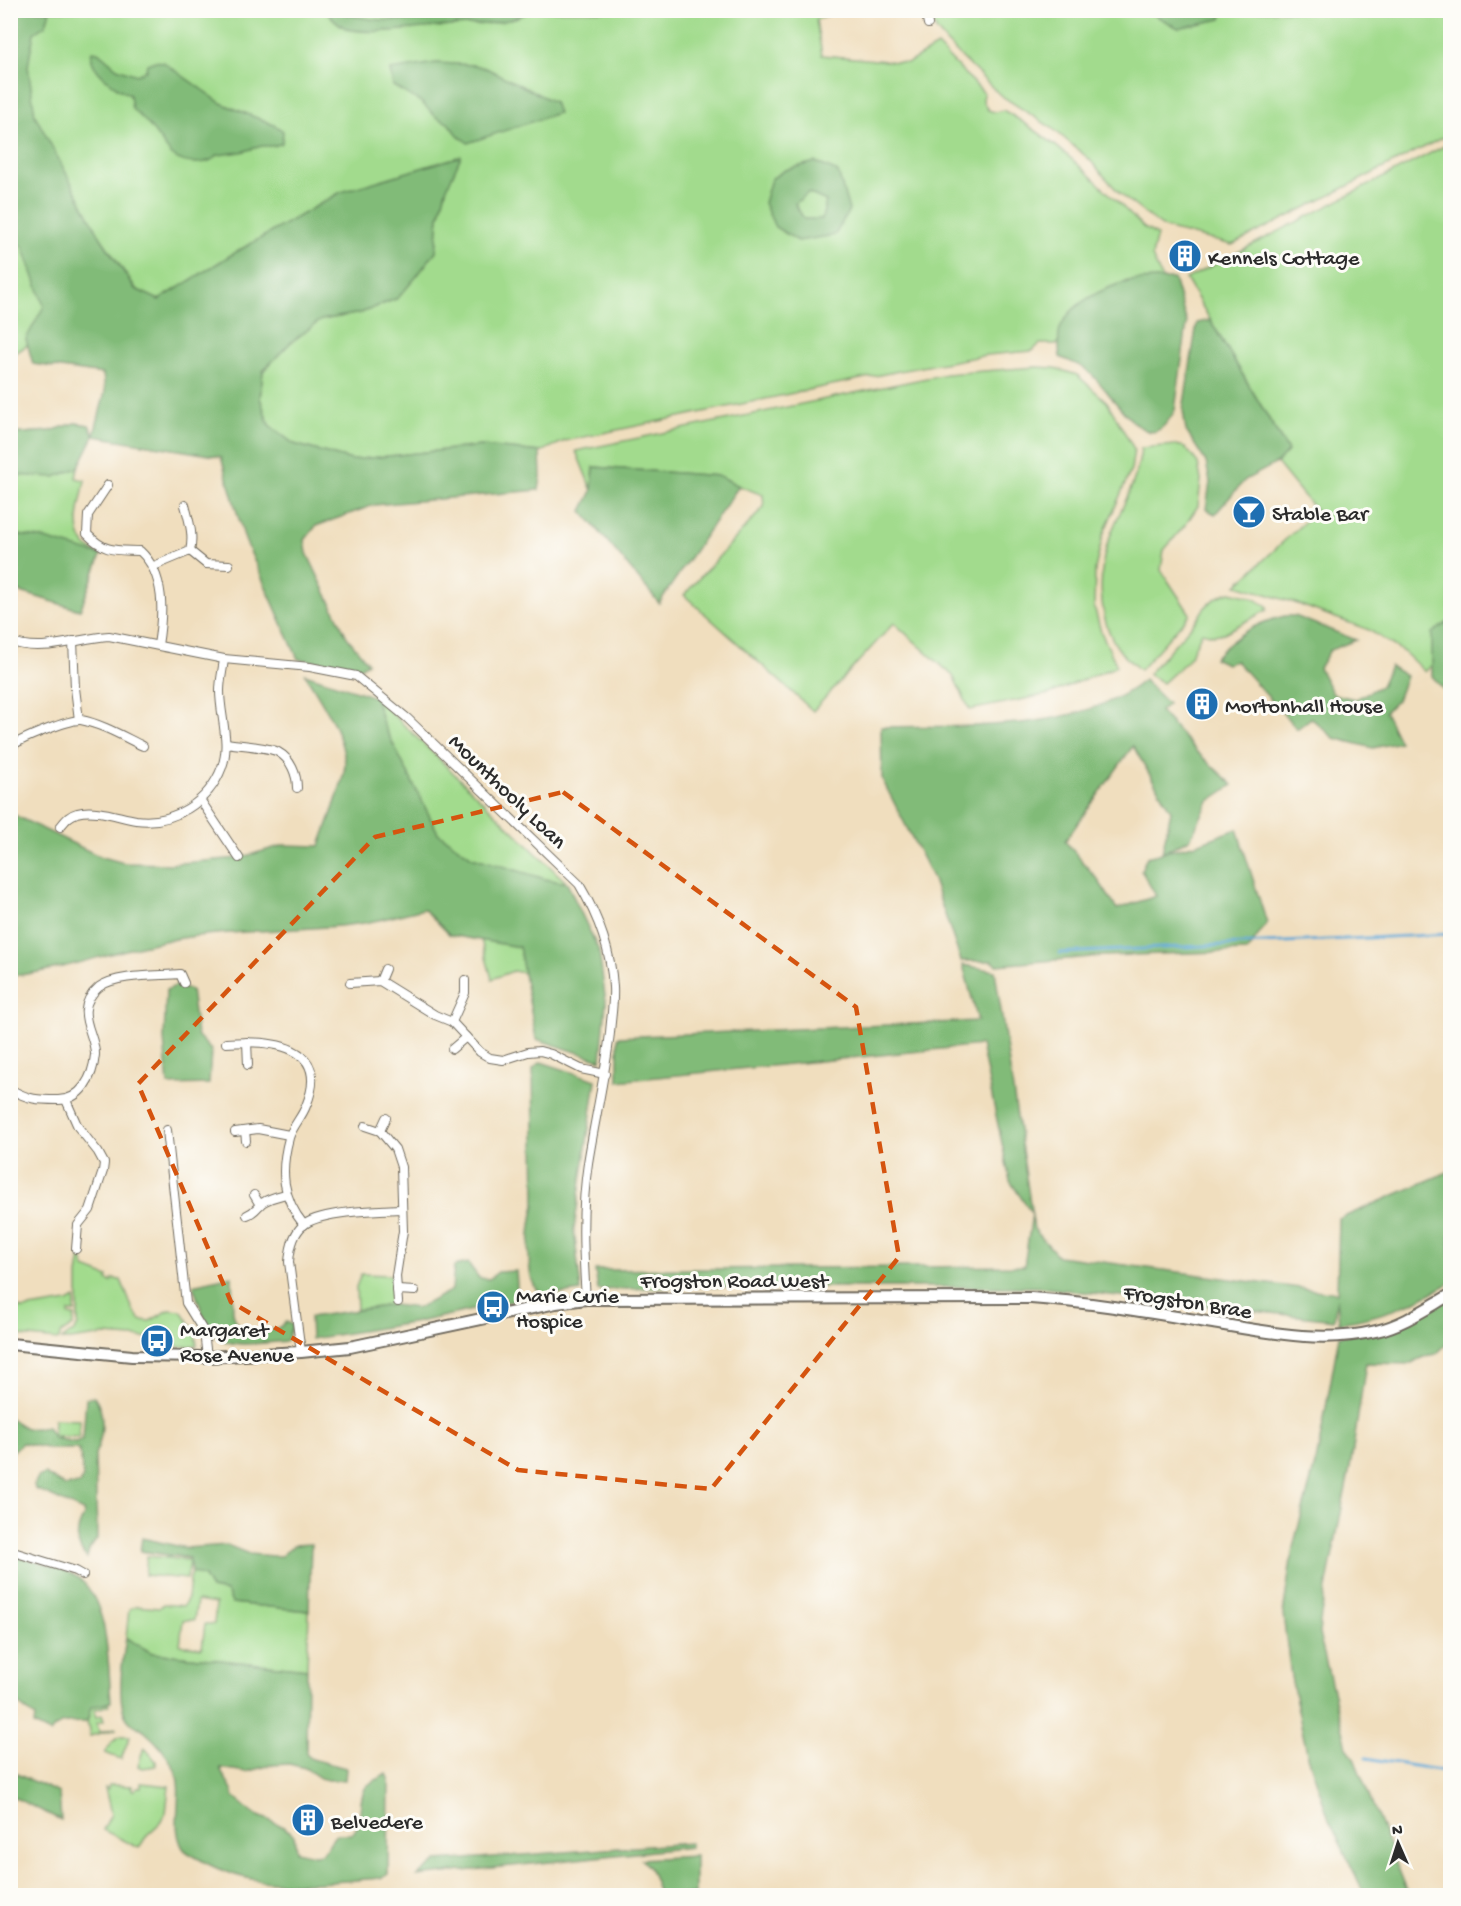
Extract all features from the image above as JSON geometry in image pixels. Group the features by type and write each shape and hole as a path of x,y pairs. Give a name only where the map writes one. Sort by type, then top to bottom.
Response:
{"main road":[{"name":"Frogston Brae","path":"1031,1298 1101,1305 1281,1334 1339,1336 1377,1331 1394,1325 1450,1295"},
{"name":"Frogston Road West","path":"10,1344 132,1356 207,1357 350,1347 546,1305 586,1299 1031,1298"}],"street":[{"path":"925,10 928,24"},
{"path":"108,485 88,515 87,534 96,543 109,550 140,551 154,566 162,610 158,645"},
{"path":"185,505 191,530 190,551"},
{"path":"154,566 190,551"},
{"path":"190,551 206,564 230,565"},
{"name":"Mounthooly Loan","path":"10,641 17,644 45,646 108,636 224,659 310,668 356,676 407,718 579,884 590,902 603,934 611,970 613,1005 584,1197 582,1232 586,1299"},
{"path":"73,641 79,720"},
{"path":"60,827 69,816 78,812 139,820 157,820 175,815 201,801 223,766 226,743 220,689 224,659"},
{"path":"10,747 47,729 79,720 143,747"},
{"path":"226,743 278,752 290,763 297,777 297,788"},
{"path":"201,801 239,858"},
{"path":"380,981 385,969"},
{"path":"10,1089 35,1101 66,1100 77,1095 85,1087 92,1070 95,1054 86,1025 86,1013 90,1000 99,988 125,978 180,974 184,983"},
{"path":"452,1022 465,993 465,980"},
{"path":"350,983 380,981 435,1015 452,1022 480,1052 490,1058 503,1060 528,1052 540,1052 551,1054 581,1069 604,1074"},
{"path":"452,1049 466,1037"},
{"path":"247,1041 248,1065"},
{"path":"226,1043 247,1041 293,1049 303,1055 309,1064 313,1081 312,1089 306,1108 289,1135 285,1162 286,1194 290,1205 304,1225"},
{"path":"66,1100 78,1127 104,1163 104,1171 90,1210 78,1225 76,1249"},
{"path":"380,1131 386,1118"},
{"path":"365,1126 380,1131 395,1149 399,1160 403,1244 396,1276 398,1302"},
{"path":"235,1132 258,1129 289,1135"},
{"path":"167,1130 186,1303 204,1332 207,1357"},
{"path":"245,1131 246,1141"},
{"path":"247,1215 255,1213 268,1199 286,1194"},
{"path":"254,1195 260,1205"},
{"path":"301,1352 290,1252 296,1234 304,1225 313,1221 353,1212 401,1209"},
{"path":"397,1290 415,1291"},
{"path":"10,1551 83,1575"}],"highlighted area":[{"path":"563,792 856,1007 899,1257 711,1489 518,1470 231,1302 138,1084 375,837"}],"green space":[{"path":"11,10 50,11 46,25 34,33 28,66 35,115 101,238 135,289 159,300 231,255 341,192 461,156 446,190 439,217 436,251 398,298 361,313 321,320 290,343 263,371 260,398 269,425 294,444 352,460 481,446 540,452 539,490 374,505 316,526 305,540 307,553 347,637 368,663 360,668 298,659 245,540 221,457 94,436 78,468 55,477 11,475 11,434 51,431 75,423 89,425 94,435 105,392 103,374 33,364 26,339 44,306 23,246 11,242"},
{"path":"10,11 839,11 816,20 822,55 908,63 937,46 984,93 983,101 988,110 995,112 1003,110 1042,135 1094,179 1144,228 1157,235 1152,256 1162,279 1127,281 1104,290 1083,302 1060,330 1059,344 1040,344 1032,351 987,355 894,372 565,441 540,452 481,446 352,460 294,444 269,425 260,398 263,371 290,343 321,320 361,313 398,298 436,251 439,217 446,190 341,192 231,255 159,300 136,289 101,238 11,81"},
{"path":"326,11 337,11 370,19 394,20 526,11 525,14 514,18 492,23 372,32 348,29"},
{"path":"929,11 1450,11 1450,134 1232,245 1165,228 1152,219 1121,195 1089,159 1052,128 1000,95 936,30"},
{"path":"1147,11 1223,11 1221,19 1178,28"},
{"path":"92,51 98,52 117,68 137,75 146,70 147,64 155,61 163,62 221,103 283,131 282,143 218,155 203,163 190,163 178,159 132,109 130,95 98,71 91,58"},
{"path":"436,63 475,65 488,69 554,102 558,113 468,143 448,123 436,117 421,102 393,86 390,70"},
{"path":"1450,143 1450,646 1425,672 1405,653 1369,630 1237,585 1316,511 1277,463 1288,451 1186,279"},
{"path":"815,162 838,172 849,210 835,235 798,241 775,227 764,203 771,179 785,170","holes":["808,193 826,201 822,219 804,219 795,204"]},
{"path":"10,217 65,321 11,354"},
{"path":"1174,279 1187,323 1175,410 1164,426 1152,432 1131,420 1093,375 1060,357 1059,335 1064,320 1071,312 1098,293 1118,284 1133,281"},
{"path":"1210,320 1288,451 1277,463 1245,480 1215,514 1206,509 1210,482 1206,462 1186,431 1183,410 1197,323"},
{"path":"1036,367 1055,368 1077,375 1107,402 1134,449 1131,470 1103,535 1095,569 1094,606 1101,632 1117,666 1049,694 970,710 953,676 894,623 813,711 684,595 764,507 763,495 720,476 594,467 592,491 576,451 946,374"},
{"path":"75,423 89,425 94,436 78,468 76,478 85,480 79,513 79,530 85,545 101,555 80,610 11,589 10,434 51,431"},
{"path":"1176,445 1185,447 1198,463 1201,480 1198,506 1164,550 1161,570 1190,614 1140,670 1120,651 1107,624 1101,592 1104,560 1112,531 1134,481 1141,448"},
{"path":"594,467 720,476 739,486 659,603 582,511 592,491"},
{"path":"11,534 41,538 101,555 80,610 11,589"},
{"path":"1230,592 1251,597 1267,606 1267,610 1224,633 1214,635 1202,632 1188,660 1163,683 1148,674 1208,605 1216,598"},
{"path":"1285,616 1295,616 1356,640 1330,650 1319,668 1333,694 1355,699 1381,686 1390,666 1406,676 1397,700 1385,712 1400,742 1373,748 1334,738 1311,718 1297,729 1236,661 1226,664 1214,658 1246,631 1264,622"},
{"path":"1450,621 1450,697 1432,676 1432,633"},
{"path":"305,674 375,697 383,724 438,833 472,857 545,879 567,883 599,951 606,1003 601,1060 536,1039 519,947 450,935 424,909 357,924 193,936 150,944 51,970 11,976 10,813 99,856 124,863 170,864 239,858 284,845 320,846 339,791 345,762 335,727"},
{"path":"1144,680 1168,704 1160,711 1197,752 1233,785 1209,801 1190,839 1163,852 1197,844 1237,829 1267,923 1247,951 1104,956 997,965 992,961 961,961 932,877 882,779 881,727 1019,723 1087,710 1118,697","holes":["1133,746 1171,811 1162,853 1147,857 1141,870 1156,896 1117,909 1098,880 1065,841"]},
{"path":"375,697 567,883 545,879 472,857 438,833 383,724"},
{"path":"481,940 520,947 525,973 513,971 492,979"},
{"path":"963,965 995,971 1032,1213 1010,1181 981,1045 618,1081 618,1037 978,1021"},
{"path":"178,985 191,990 197,1035 211,1050 209,1084 168,1085 164,1039 166,990"},
{"path":"541,1062 596,1080 574,1229 581,1291 543,1296 531,1277 529,1257 531,1223 535,1205 533,1069"},
{"path":"1450,1171 1450,1283 1397,1309 1339,1323 1337,1298 1334,1320 1038,1287 684,1287 598,1290 595,1270 1024,1266 1032,1215 1034,1229 1058,1256 1337,1293 1339,1219"},
{"path":"81,1255 85,1268 108,1277 107,1280 111,1282 113,1279 121,1280 133,1310 140,1320 150,1321 169,1310 181,1311 194,1329 197,1345 179,1347 160,1339 105,1335 62,1340 78,1325 78,1275"},
{"path":"468,1263 479,1278 489,1279 498,1272 516,1271 518,1300 418,1322 311,1339 310,1317 393,1305 418,1308 452,1290 454,1266"},
{"path":"361,1274 392,1275 393,1305 357,1310 356,1287"},
{"path":"232,1276 233,1312 236,1323 255,1334 278,1328 286,1322 292,1325 287,1341 240,1344 223,1341 217,1337 202,1313 193,1285"},
{"path":"1450,1295 1450,1341 1436,1354 1425,1356 1412,1364 1366,1363 1351,1462 1321,1614 1319,1634 1347,1747 1354,1758 1409,1895 1365,1895 1329,1820 1307,1753 1291,1677 1283,1614 1293,1547 1317,1457 1339,1336 1377,1331"},
{"path":"75,1298 75,1312 69,1312 69,1315 75,1316 73,1326 62,1333 58,1340 11,1335 11,1314 16,1307 23,1309 68,1302"},
{"path":"94,1396 100,1409 102,1425 95,1454 97,1539 89,1550 87,1558 78,1543 83,1511 35,1489 34,1485 38,1477 45,1474 65,1486 79,1484 83,1477 80,1452 77,1449 51,1449 22,1443 11,1453 10,1418 27,1428 47,1427 54,1438 75,1442 83,1439 86,1398"},
{"path":"54,1419 80,1420 79,1437 53,1436"},
{"path":"142,1538 186,1548 227,1545 249,1554 273,1556 281,1556 294,1545 311,1544 309,1611 232,1603 227,1592 211,1589 204,1577 191,1572 189,1558 140,1551"},
{"path":"11,1554 76,1576 87,1587 95,1601 101,1617 108,1652 111,1702 91,1707 87,1722 62,1724 50,1733 34,1725 35,1717 18,1704 11,1719"},
{"path":"147,1556 189,1560 187,1579 145,1575"},
{"path":"191,1572 204,1577 211,1589 227,1592 232,1603 309,1611 307,1669 152,1653 126,1638 129,1609 136,1606 159,1608 163,1604 183,1606 188,1598","holes":["197,1601 216,1604 214,1624 205,1624 202,1648 180,1645 183,1620 194,1620"]},
{"path":"126,1638 152,1653 307,1669 306,1754 312,1759 346,1768 345,1780 320,1778 305,1768 289,1764 271,1765 246,1772 220,1768 221,1772 234,1797 252,1813 294,1834 296,1851 314,1855 322,1854 336,1834 352,1834 360,1817 361,1799 366,1787 387,1774 389,1778 388,1874 380,1878 335,1882 266,1882 222,1870 184,1850 177,1829 178,1788 174,1768 165,1753 153,1740 130,1722 122,1706 121,1682"},
{"path":"108,1703 109,1705 94,1710 96,1717 102,1715 104,1721 97,1723 99,1732 116,1729 90,1736 87,1722 90,1707"},
{"path":"121,1736 130,1736 121,1759 105,1753 111,1742"},
{"path":"144,1747 156,1761 156,1766 142,1768 138,1766"},
{"path":"10,1771 59,1793 61,1820 11,1796"},
{"path":"141,1783 169,1786 166,1813 139,1848 103,1830 111,1814 105,1788 108,1789 109,1785 132,1786 132,1790 135,1790 141,1788"},
{"path":"690,1843 690,1847 417,1876 437,1861"},
{"path":"695,1856 695,1895 660,1895 650,1869 641,1859"}],"waterway":[{"path":"1060,953 1450,934"},
{"path":"1366,1758 1450,1772"}],"place":[{"name":"Kennels Cottage","path":"1185,256"},
{"name":"Stable Bar","path":"1249,512"},
{"name":"Mortonhall House","path":"1202,704"},
{"name":"Marie Curie Hospice","path":"493,1307"},
{"name":"Margaret Rose Avenue","path":"157,1341"},
{"name":"Belvedere","path":"308,1820"}]}
